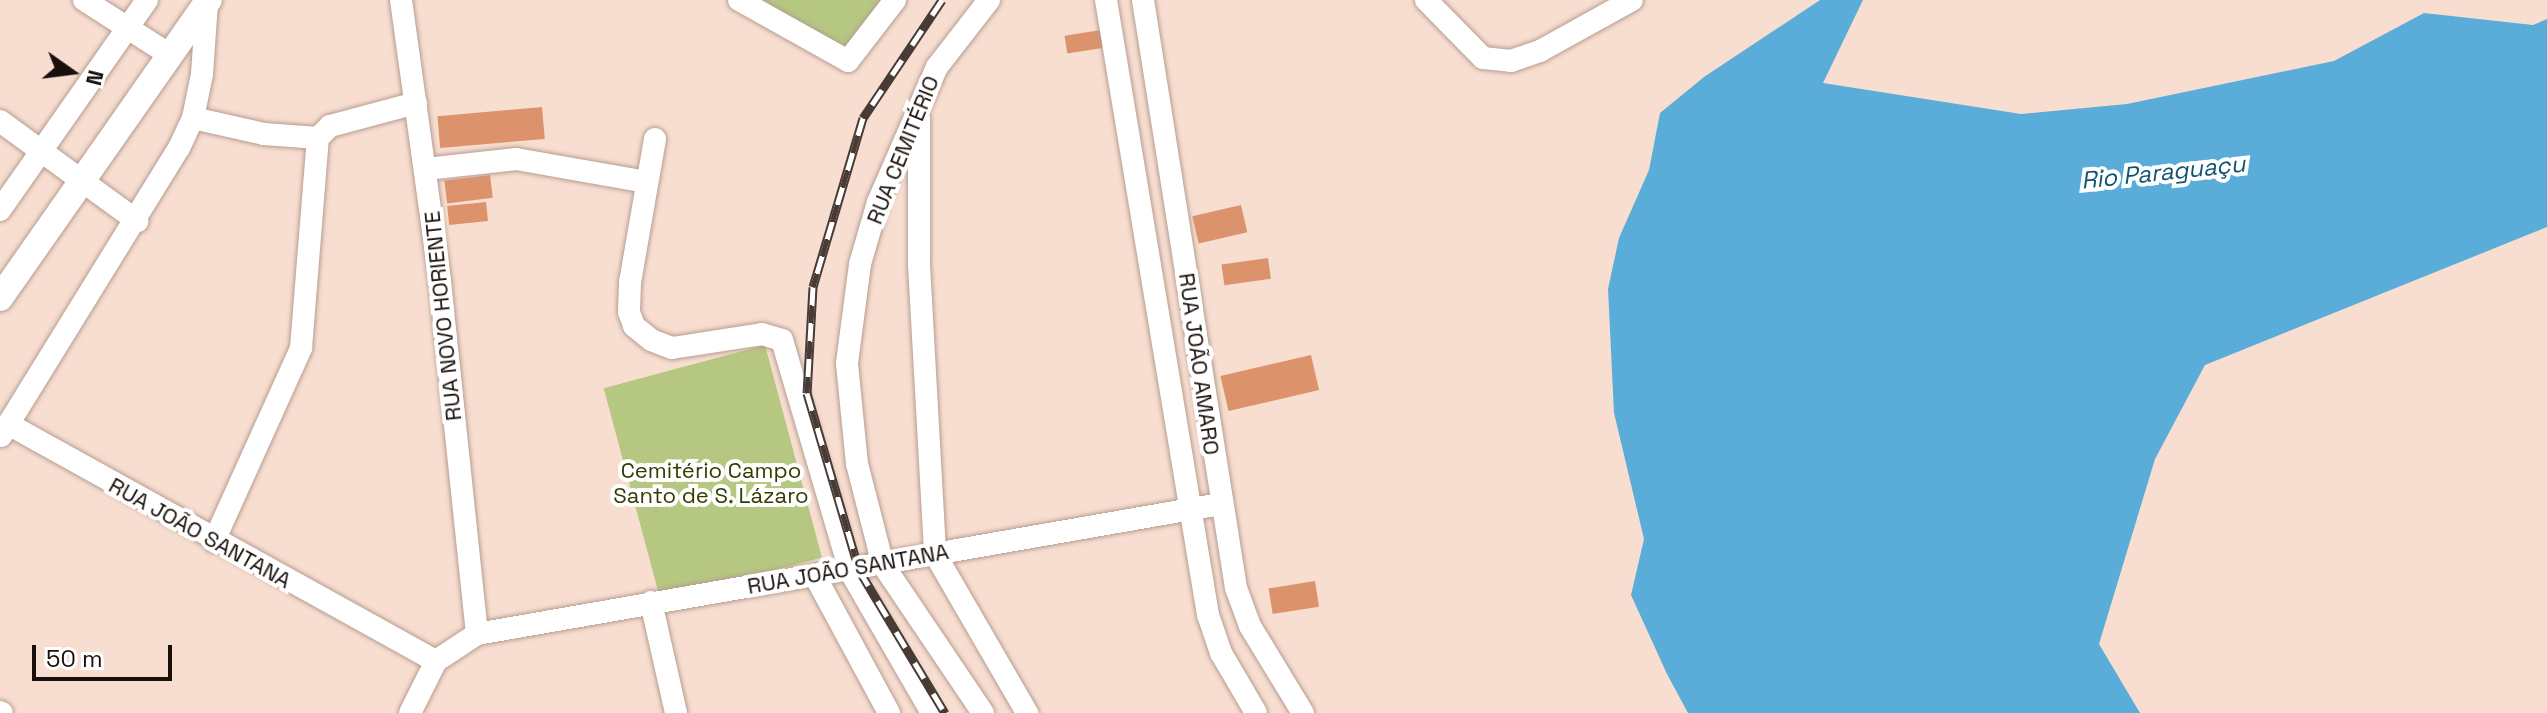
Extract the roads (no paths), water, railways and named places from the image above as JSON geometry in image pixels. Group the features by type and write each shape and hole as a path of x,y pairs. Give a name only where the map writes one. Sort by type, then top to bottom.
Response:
{"main road":[{"path":"0,298 208,2"}],"street":[{"path":"84,0 170,55"},
{"path":"0,210 147,0"},
{"name":"RUA NOVO HORIENTE","path":"401,0 426,169 477,634"},
{"path":"739,0 848,61 895,0"},
{"name":"RUA CEMITÉRIO","path":"983,713 883,565 857,464 847,363 851,316 878,202 937,67 989,0"},
{"name":"RUA JOÃO AMARO","path":"1106,0 1194,509 1208,615 1221,653 1256,713"},
{"name":"RUA JOÃO AMARO","path":"1143,0 1220,504 1236,588 1250,626 1303,713"},
{"path":"1426,0 1483,58 1511,61 1540,51 1632,0"},
{"path":"4,431 137,221 193,118 208,2"},
{"path":"214,541 301,348 318,138 330,126 416,103"},
{"path":"919,108 919,265 935,554 1027,713"},
{"path":"193,118 264,134 318,138"},
{"path":"0,121 137,221"},
{"path":"655,139 630,282 629,312 634,326 651,340 672,348 774,336 791,357 813,452 850,571 932,713"},
{"path":"426,169 516,159 646,182"},
{"name":"RUA JOÃO SANTANA","path":"4,431 436,661"},
{"name":"RUA JOÃO SANTANA","path":"477,634 1220,504"},
{"path":"815,576 889,713"},
{"path":"651,602 676,713"},
{"path":"410,713 436,661 477,634"}],"water":[{"name":"Rio Paraguaçu","path":"1820,0 1863,0 1823,83 2021,114 2127,104 2334,61 2424,13 2533,25 2547,19 2547,227 2205,365 2155,459 2099,644 2140,713 1688,713 1631,595 1644,539 1614,413 1608,289 1619,238 1649,170 1660,113 1704,77"}],"railway":[{"path":"942,0 863,118 813,287 807,393 859,570 945,713"}],"park label":[{"name":"Cemitério Campo Santo de S. Lázaro","path":"711,482"}]}
